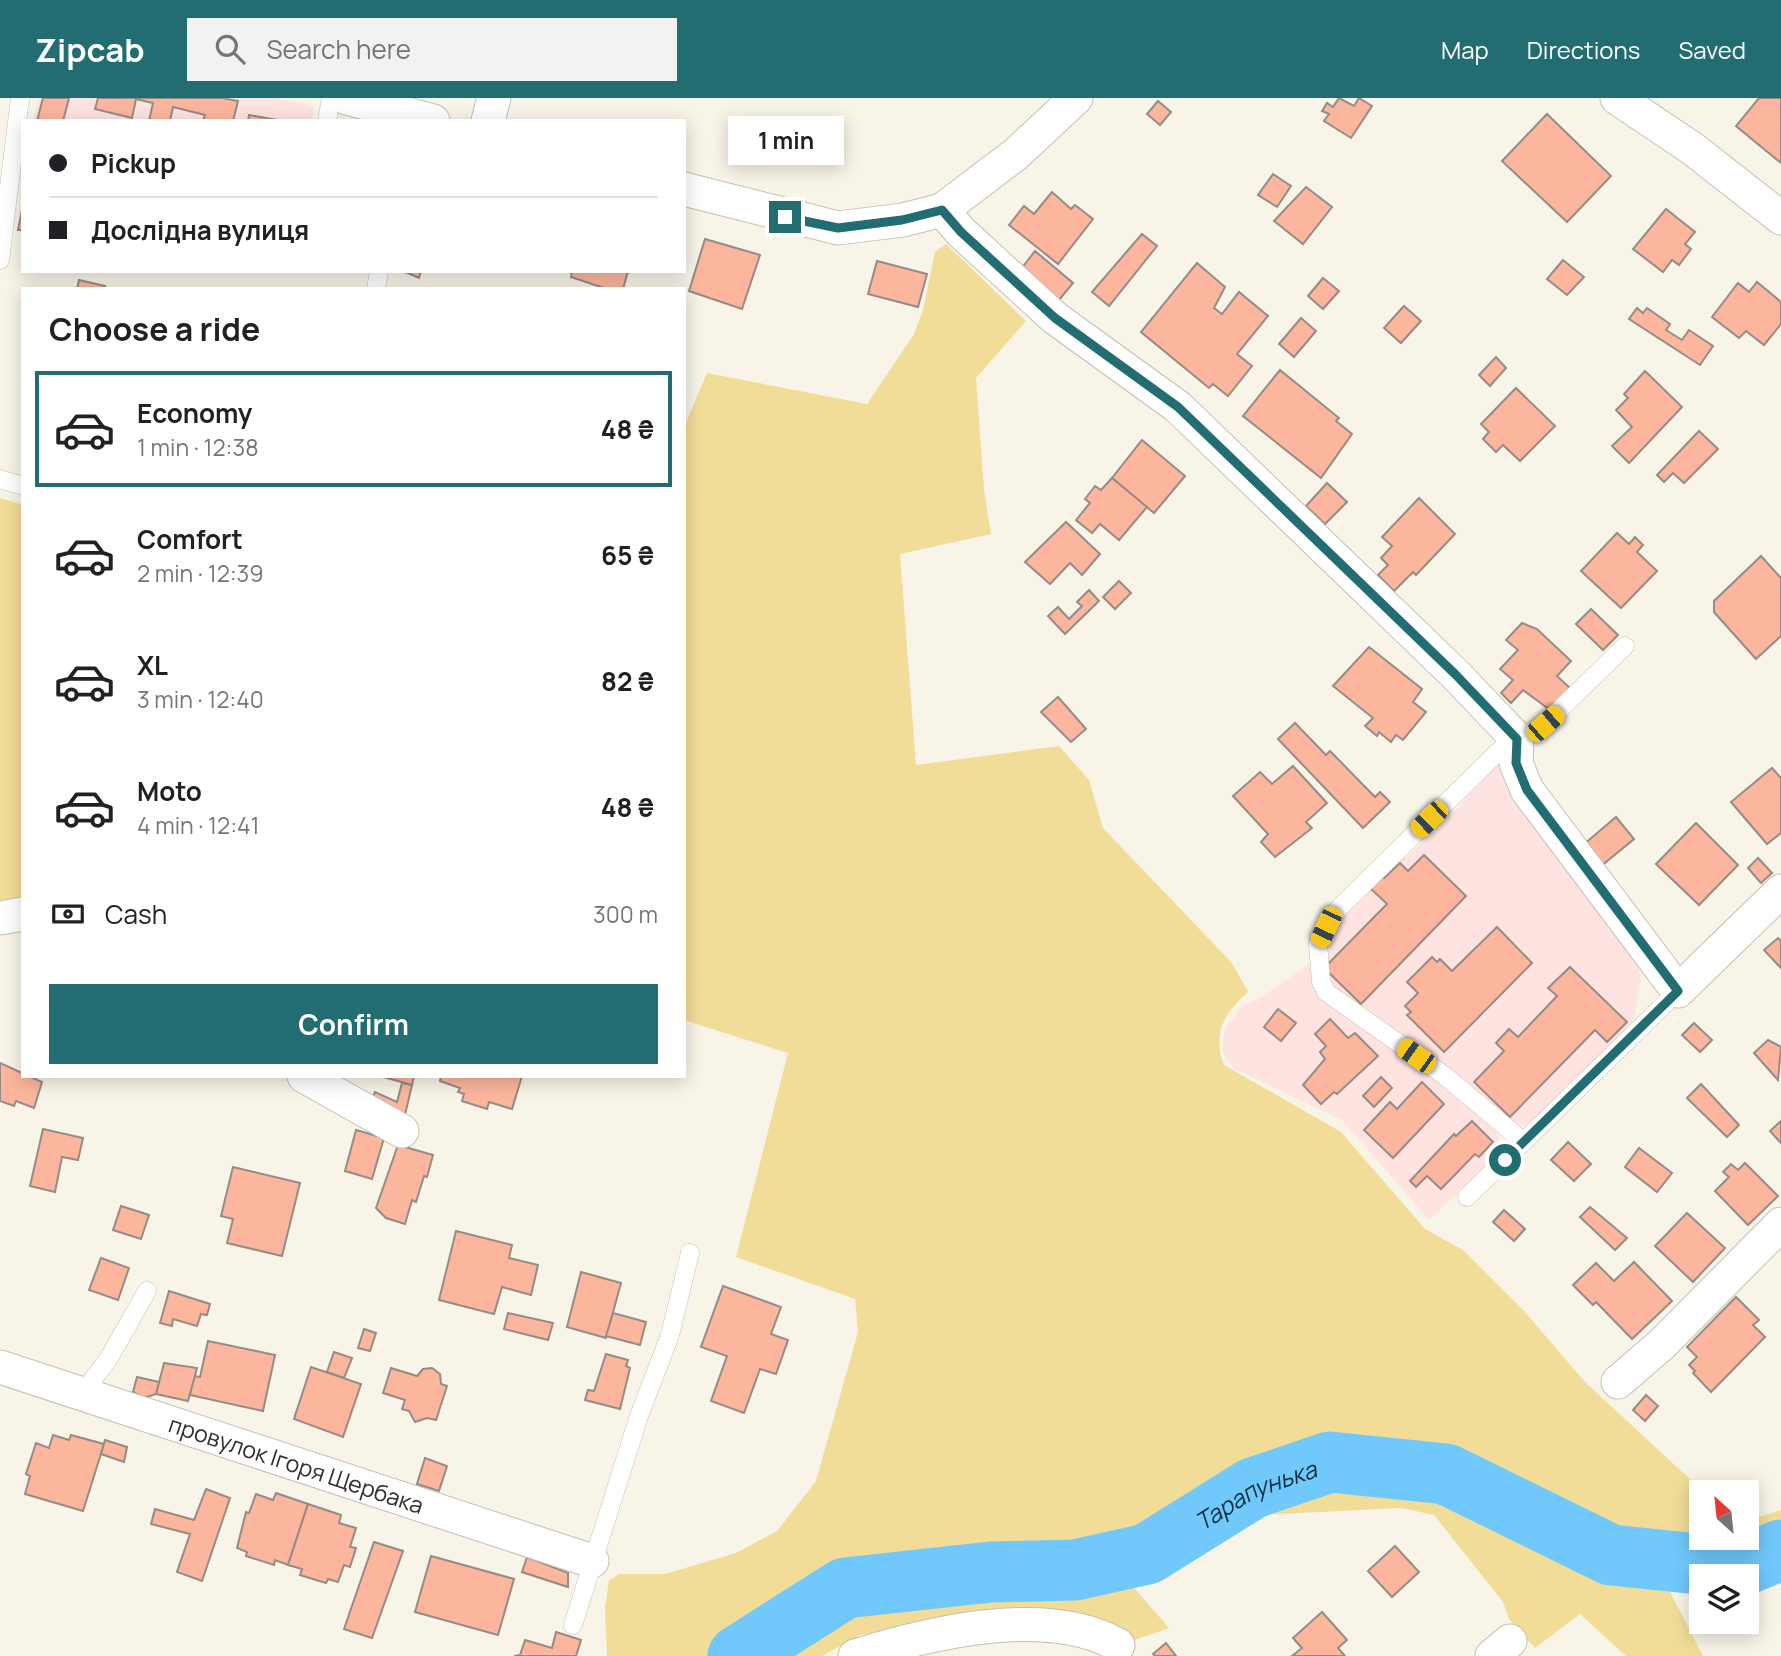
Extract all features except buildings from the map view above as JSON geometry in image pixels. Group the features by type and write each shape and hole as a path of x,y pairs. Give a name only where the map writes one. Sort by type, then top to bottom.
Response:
{"street":[{"path":"346,98 424,119"},
{"path":"489,119 494,98"},
{"path":"686,190 838,228 902,220 942,210 1016,154 1076,98"},
{"path":"1617,98 1693,149 1781,218"},
{"path":"942,210 961,232 1055,318 1178,407 1456,675 1517,739 1516,763 1527,790 1678,991 1781,891"},
{"path":"0,918 21,914"},
{"path":"308,1078 402,1131"},
{"path":"1618,1382 1662,1344 1781,1224"},
{"name":"провулок Ігоря Щербака","path":"0,1367 592,1561"},
{"path":"855,1656 930,1636 1015,1625 1078,1628 1098,1634 1118,1645"}],"lane":[{"path":"0,260 20,98"},
{"path":"327,119 331,98"},
{"path":"0,479 21,485"},
{"path":"1524,1142 1445,1076 1326,992 1321,981 1318,944 1338,909 1500,750 1545,724 1625,646"},
{"path":"1466,1196 1678,991"},
{"path":"573,1625 639,1416 670,1335 690,1253"},
{"path":"82,1394 109,1358 147,1291"}],"shaded area":[{"path":"39,98 277,98 314,106 312,119 34,119"},
{"path":"946,244 1026,321 976,378 984,490 991,534 900,554 916,765 1059,746 1089,780 1103,828 1232,963 1248,992 1232,1008 1222,1025 1219,1043 1224,1065 1341,1132 1425,1229 1463,1250 1524,1311 1586,1383 1691,1480 1689,1550 1759,1550 1759,1517 1781,1510 1781,1562 1759,1568 1759,1564 1689,1564 1689,1579 1664,1580 1689,1629 1689,1634 1692,1634 1703,1656 1626,1656 1580,1614 1535,1648 1509,1619 1503,1602 1434,1515 1402,1508 1261,1515 1124,1576 1169,1628 1132,1641 1108,1624 1080,1612 1059,1610 960,1617 860,1635 822,1656 607,1656 605,1608 609,1581 619,1574 665,1574 736,1553 777,1531 816,1481 858,1332 855,1299 736,1257 788,1053 686,1021 686,422 707,373 867,404 914,334 923,310 935,252"},
{"path":"0,498 21,504 21,902 0,907"},
{"path":"1501,759 1638,964 1641,979 1635,1015 1629,1026 1547,1108 1525,1125 1513,1122 1353,1005 1325,978 1323,969 1328,941 1363,890 1383,869 1402,860 1436,832"},
{"path":"1313,961 1316,983 1434,1074 1496,1132 1500,1141 1496,1157 1429,1220 1342,1120 1233,1068 1222,1051 1225,1029 1243,1005 1262,997"}],"waterway":[{"name":"Тарапунька","path":"738,1656 845,1588 991,1572 1075,1570 1147,1554 1253,1488 1330,1462 1446,1474 1611,1555 1737,1568 1781,1550"}],"route":[{"path":"785,217 838,228 874,225 942,210 961,232 1055,318 1178,407 1456,675 1517,739 1516,763 1527,790 1678,991 1505,1160"}]}
